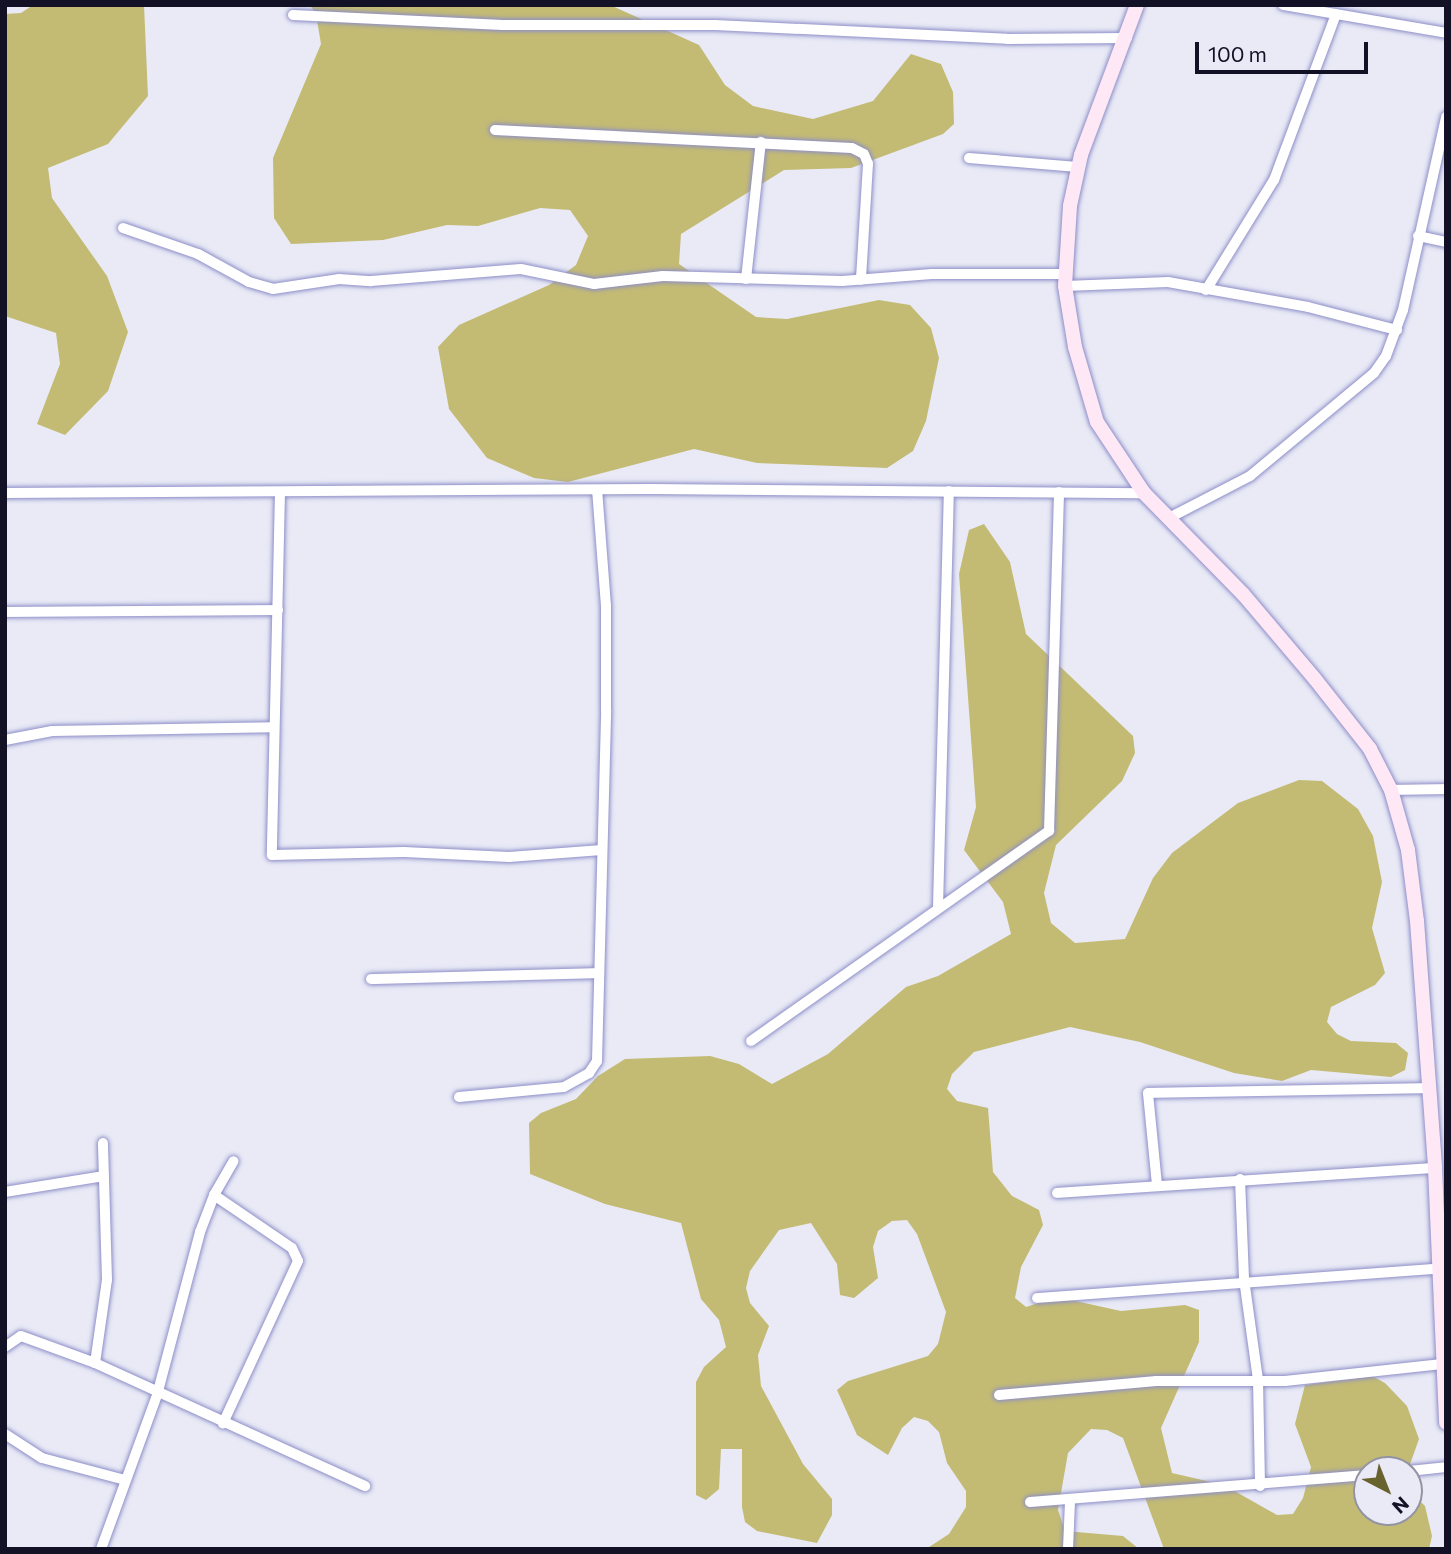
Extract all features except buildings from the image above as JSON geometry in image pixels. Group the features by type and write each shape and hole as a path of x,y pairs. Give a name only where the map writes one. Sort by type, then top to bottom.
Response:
{"main road":[{"path":"1137,5 1078,167 1065,280 1083,383 1097,422 1144,493 1243,594 1329,696 1370,749 1391,790 1410,862 1430,1088 1443,1268 1442,1364 1446,1423"}],"street":[{"path":"1283,5 1446,33"},
{"path":"293,15 516,25 715,26 1007,39 1127,38"},
{"path":"1206,290 1274,180 1336,15"},
{"path":"1169,518 1239,484 1314,426 1374,373 1397,330 1446,117"},
{"path":"495,130 852,148 868,160 861,279"},
{"path":"746,279 761,142"},
{"path":"969,158 1078,167"},
{"path":"123,228 198,254 249,282 273,289 339,279 380,281 521,268 594,284 663,276 861,279 932,274 1065,280 1148,280 1308,307 1397,330"},
{"path":"1418,236 1446,242"},
{"path":"5,493 597,490 1144,493"},
{"path":"459,1097 564,1087 589,1073 599,1050 597,973 606,606 597,490"},
{"path":"938,907 949,491"},
{"path":"280,492 271,851 275,857 404,852 528,857 602,850"},
{"path":"751,1041 1051,827 1059,492"},
{"path":"5,612 278,610"},
{"path":"5,740 52,731 273,727"},
{"path":"1391,790 1446,789"},
{"path":"370,979 597,973"},
{"path":"1157,1185 1148,1093 1430,1088"},
{"path":"95,1363 107,1280 103,1143"},
{"path":"101,1549 157,1395 214,1195 233,1161"},
{"path":"1057,1193 1435,1168"},
{"path":"5,1192 104,1176"},
{"path":"1240,1179 1244,1279 1258,1380 1259,1486"},
{"path":"214,1195 292,1248 298,1261 223,1423"},
{"path":"1037,1298 1244,1279 1443,1268"},
{"path":"5,1347 21,1336 95,1363 157,1395 365,1486"},
{"path":"999,1395 1156,1381 1258,1380 1442,1364"},
{"path":"5,1434 42,1458 125,1480"},
{"path":"1423,1469 1446,1467"},
{"path":"1030,1502 1070,1502 1353,1476"},
{"path":"1068,1549 1070,1502"}],"shaded area":[{"path":"33,5 144,5 148,96 108,144 48,168 52,198 107,276 128,332 108,391 65,435 37,424 60,364 56,333 5,316 5,14 21,13"},
{"path":"310,5 610,5 699,45 725,85 753,106 813,119 873,101 911,54 941,64 953,92 954,124 943,134 851,168 784,170 681,234 679,264 756,317 787,319 879,300 910,305 931,328 939,358 926,421 913,451 887,468 757,463 694,449 568,482 534,478 487,458 449,409 438,347 459,325 549,285 576,265 588,236 570,210 540,208 478,226 447,225 383,240 291,244 274,218 273,158 321,44 316,14"},
{"path":"984,524 1010,562 1026,634 1133,736 1135,753 1122,781 1056,845 1044,893 1051,923 1075,943 1125,939 1153,878 1172,853 1238,803 1299,780 1322,781 1358,809 1373,836 1382,882 1372,928 1385,973 1375,985 1331,1007 1327,1022 1337,1034 1351,1041 1396,1043 1408,1053 1405,1070 1391,1077 1311,1070 1282,1081 1234,1073 1140,1042 1070,1027 974,1052 952,1074 947,1089 957,1101 988,1108 993,1172 1012,1196 1039,1210 1043,1225 1021,1267 1015,1298 1026,1307 1057,1297 1121,1311 1185,1305 1199,1310 1199,1342 1161,1428 1172,1473 1224,1485 1277,1515 1293,1514 1303,1498 1311,1467 1295,1424 1305,1385 1372,1376 1385,1383 1407,1406 1419,1439 1413,1456 1353,1456 1353,1526 1423,1526 1423,1504 1432,1536 1429,1549 1164,1549 1123,1438 1107,1430 1091,1429 1068,1453 1058,1510 1065,1531 1123,1536 1139,1549 926,1549 949,1534 966,1507 966,1491 947,1463 939,1432 928,1421 914,1417 902,1428 888,1455 857,1435 837,1390 848,1381 928,1356 938,1344 946,1312 917,1234 907,1220 892,1221 878,1231 873,1247 878,1278 854,1298 840,1295 837,1264 811,1223 779,1230 750,1271 746,1288 750,1303 769,1326 758,1355 761,1386 803,1464 832,1499 832,1515 817,1543 757,1531 745,1522 742,1507 742,1449 721,1449 719,1489 706,1500 696,1495 696,1382 704,1367 726,1347 719,1320 701,1299 681,1223 605,1204 530,1174 529,1123 541,1113 576,1099 598,1076 625,1059 710,1056 739,1064 772,1084 828,1054 906,987 938,976 1011,934 1003,902 964,850 976,807 959,574 969,530"}]}
